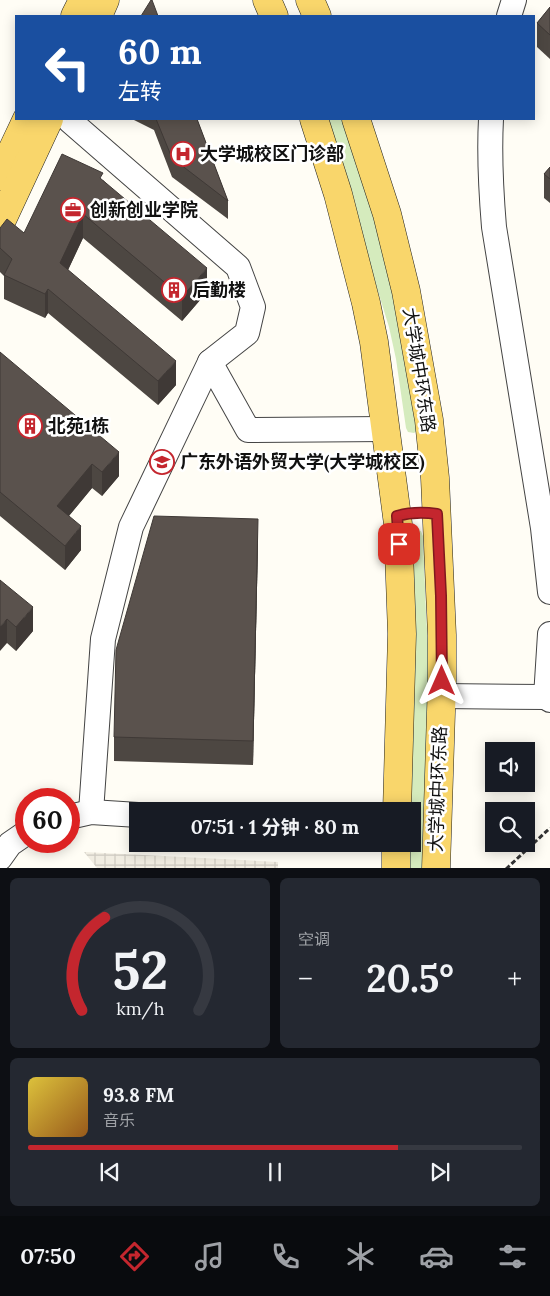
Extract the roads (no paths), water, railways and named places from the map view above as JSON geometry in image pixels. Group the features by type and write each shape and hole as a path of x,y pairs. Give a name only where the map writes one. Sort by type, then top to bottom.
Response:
{"main road":[{"path":"76,15 83,0"},
{"path":"98,15 105,0"},
{"path":"267,0 274,15"},
{"path":"310,0 317,15"},
{"path":"0,176 27,120"},
{"path":"0,224 60,120"},
{"path":"314,120 338,194 366,303 374,342 397,516 402,634 397,802"},
{"name":"大学城中环东路","path":"356,120 378,184 398,255 414,332 435,478 442,635 436,868"},
{"path":"387,438 403,448 416,447 431,442"},
{"path":"397,516 424,512 437,514"},
{"path":"396,852 396,868"}],"lane":[{"path":"509,15 514,0"},
{"path":"60,120 238,267 253,307 247,333 210,362 130,527 103,638 80,814 129,815"},
{"path":"491,120 490,182 494,227 543,528 550,592"},
{"path":"210,362 248,430 387,438"},
{"path":"441,696 548,699 550,634"},
{"path":"0,858 10,844 15,841"}],"place":[{"name":"大学城校区门诊部","path":"183,154"},
{"name":"创新创业学院","path":"73,210"},
{"name":"后勤楼","path":"174,290"},
{"name":"北苑1栋","path":"30,426"},
{"name":"广东外语外贸大学(大学城校区)","path":"162,462"}]}
